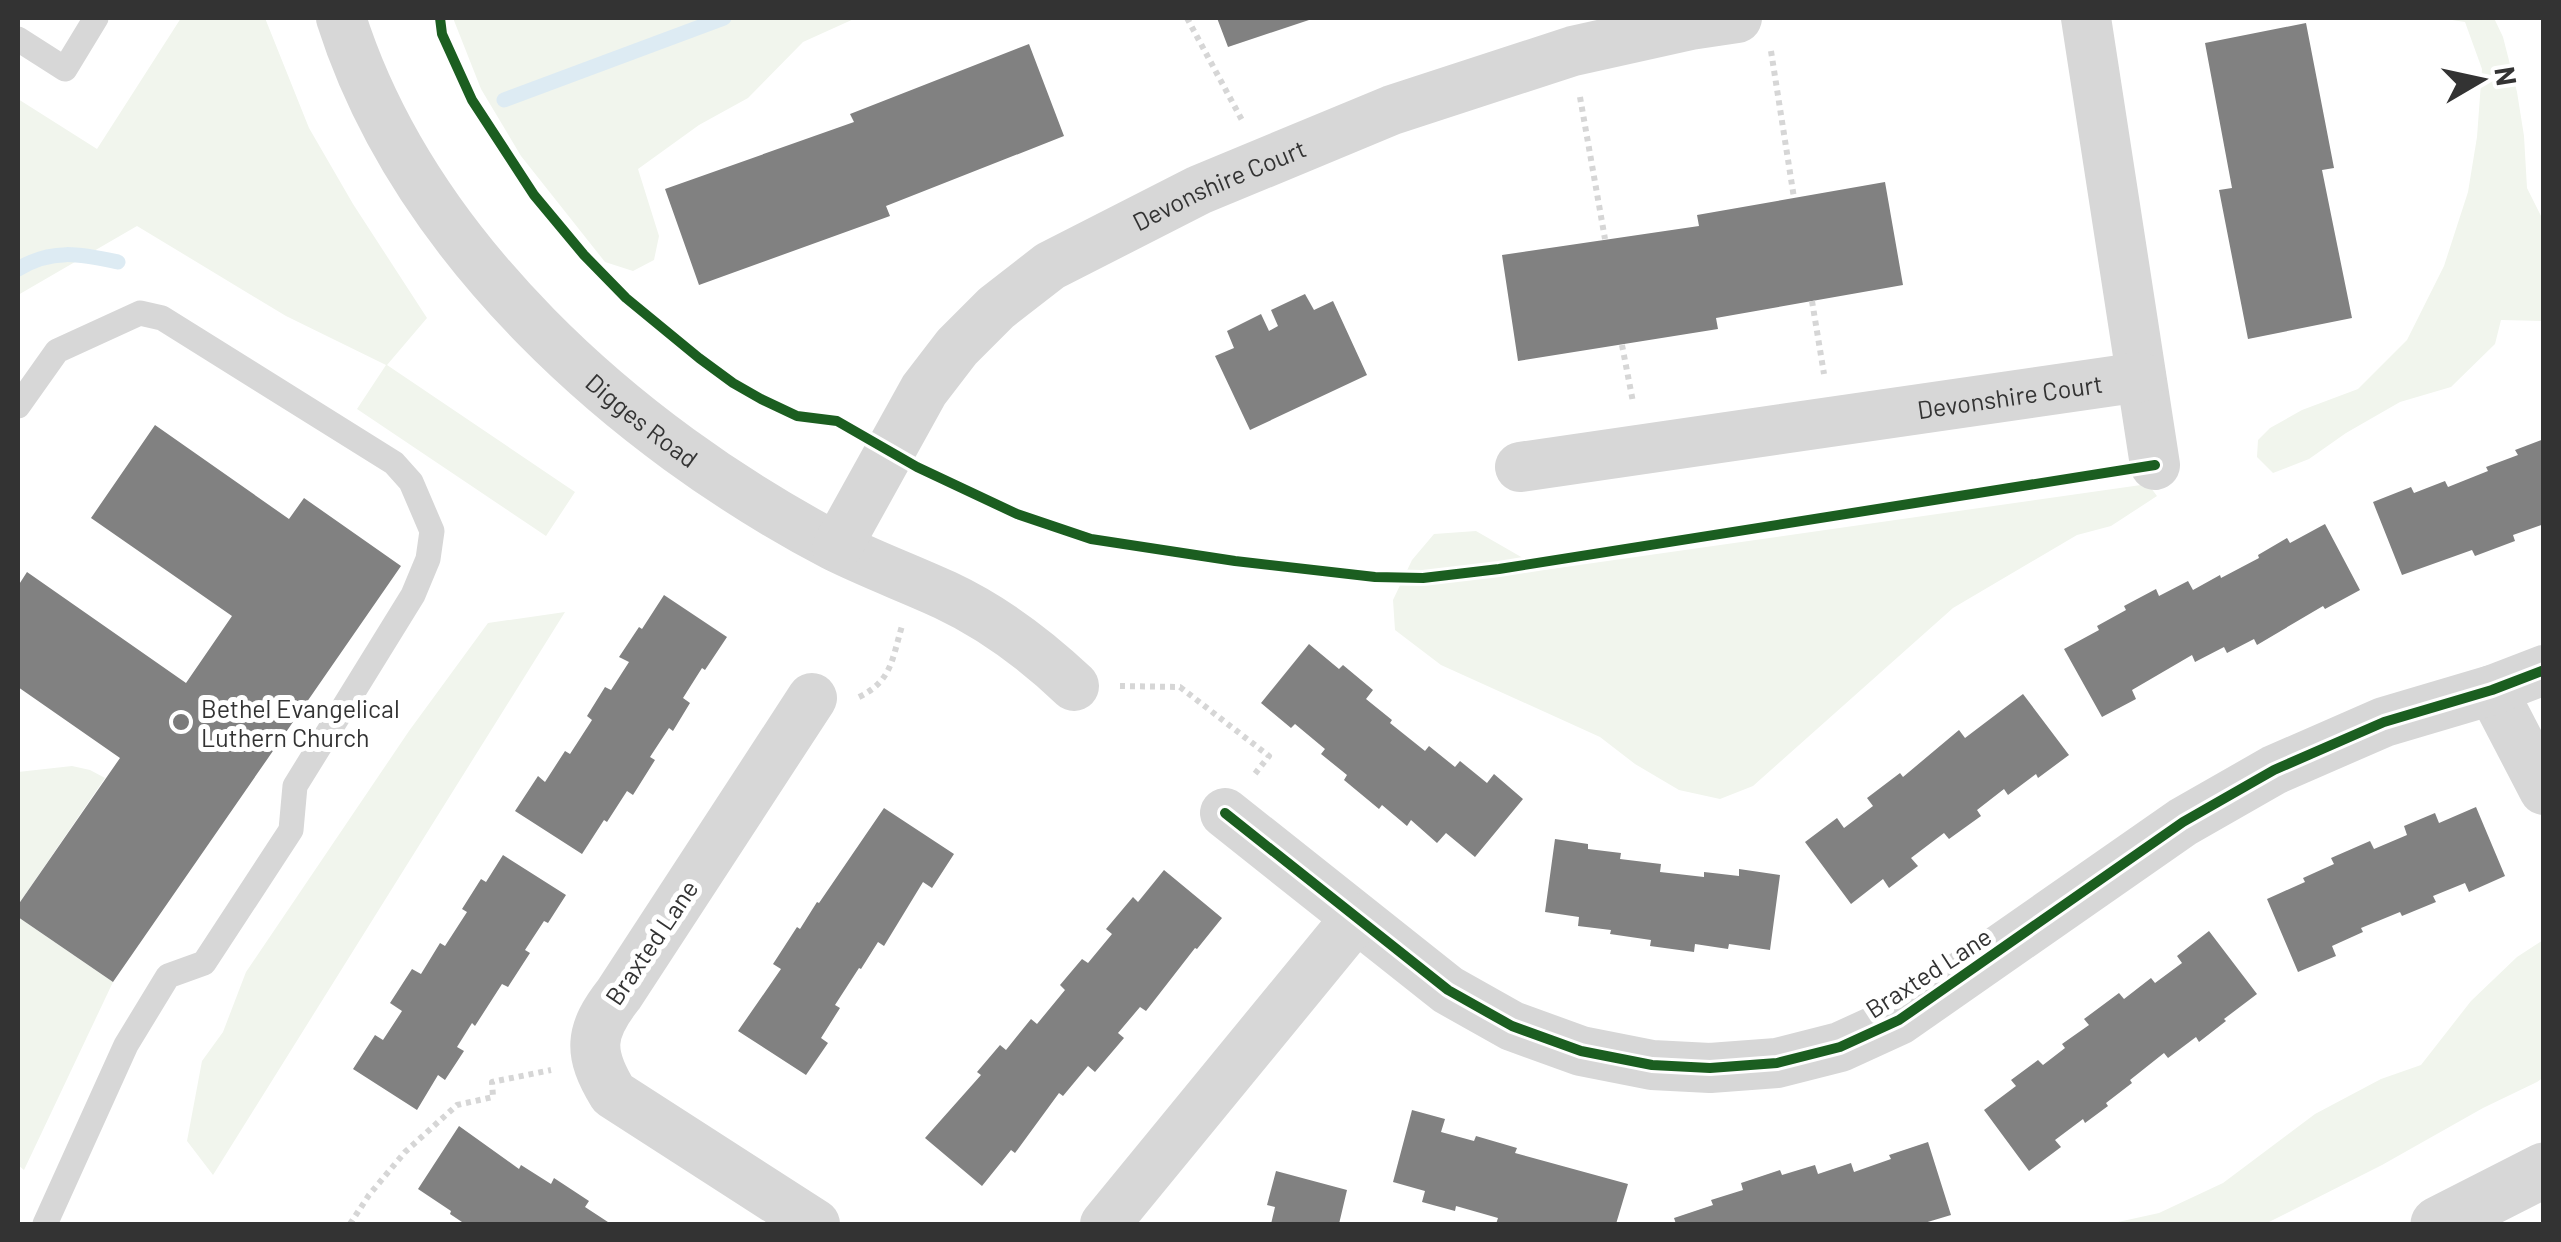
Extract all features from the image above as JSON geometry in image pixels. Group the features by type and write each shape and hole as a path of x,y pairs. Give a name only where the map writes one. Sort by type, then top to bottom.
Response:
{"street":[{"name":"Digges Road","path":"341,18 381,120 429,200 487,273 570,360 662,437 761,505 837,547 949,596 1042,656 1074,686"},
{"name":"Devonshire Court","path":"837,547 924,390 957,346 996,308 1050,266 1198,190 1392,110 1557,56 1737,18"},
{"path":"2086,18 2155,465"},
{"name":"Devonshire Court","path":"1520,467 2141,377"},
{"name":"Braxted Lane","path":"1225,813 1448,990 1512,1026 1581,1051 1652,1065 1710,1068 1777,1063 1840,1046 1899,1020 2183,822 2274,770 2384,722 2544,670"},
{"path":"2492,690 2544,790"},
{"name":"Braxted Lane","path":"598,1061 595,1043 602,1016 809,702"},
{"path":"1105,1224 1356,918"},
{"path":"598,1061 613,1094 815,1224"},
{"path":"2438,1224 2544,1170"}],"lane":[{"path":"18,39 65,69 96,18"},
{"path":"18,406 57,351 140,314 162,318 394,463 411,482 432,531 428,559 413,595 295,786 291,830 204,963 168,976 126,1044 45,1224"}],"path":[{"path":"1187,18 1266,162"},
{"path":"1778,97 1794,198"},
{"path":"1585,122 1605,240"},
{"path":"1812,301 1832,421"},
{"path":"809,702 847,704 876,689 889,670 915,582"},
{"path":"1074,686 1180,687 1269,756 1225,813"},
{"path":"350,1224 368,1195 405,1152 457,1104 493,1098 492,1082 598,1061"}],"shaded area":[{"path":"181,18 265,18 309,128 427,318 387,365 575,492 546,536 357,409 386,365 286,316 137,226 18,295 18,99 97,149"},
{"path":"453,18 856,18 803,42 748,98 699,125 638,169 659,236 654,260 633,271 605,262 521,156 481,89"},
{"path":"2439,18 2494,18 2503,37 2524,136 2527,188 2543,220 2543,321 2501,320 2495,344 2451,387 2400,402 2309,459 2273,473 2257,457 2258,440 2270,428 2302,410 2358,389 2407,340 2444,266 2468,192 2482,69 2465,22"},
{"path":"2148,484 2157,496 2111,526 2077,535 1953,608 1753,786 1720,799 1679,790 1600,737 1441,665 1395,630 1393,600 1412,560 1434,534 1476,531 1544,570"},
{"path":"565,612 213,1175 187,1141 202,1061 223,1032 246,972 409,731 488,623"},
{"path":"72,766 105,778 18,905 18,772"},
{"path":"18,917 113,982 24,1170 18,1165"},
{"path":"2543,940 2544,1077 2537,1082 2265,1224 2109,1224 2159,1213 2223,1183 2315,1114 2381,1079 2421,1065 2471,1001 2517,957"}],"building":[{"path":"1217,18 1315,18 1228,47"},
{"path":"2306,23 2334,168 2322,170 2352,318 2248,339 2219,190 2232,188 2205,43"},
{"path":"1029,44 1064,136 886,206 890,216 699,285 665,189 854,122 850,114"},
{"path":"1885,182 1903,285 1716,318 1718,329 1518,361 1502,255 1699,226 1697,215"},
{"path":"1305,294 1314,310 1333,301 1367,375 1250,430 1215,356 1234,348 1227,331 1261,314 1269,331 1278,326 1271,310"},
{"name":"Bethel Evangelical Luthern Church","path":"155,425 289,519 304,498 401,566 113,982 18,917 18,905 120,758 18,687 18,586 27,572 186,683 232,616 91,518"},
{"path":"2544,439 2544,524 2513,535 2515,541 2475,556 2472,550 2402,575 2373,502 2411,487 2414,493 2445,481 2448,487 2488,471 2486,467 2518,455 2515,450"},
{"path":"2325,524 2360,590 2325,609 2323,606 2257,645 2254,639 2227,653 2224,647 2195,662 2192,655 2132,690 2136,699 2102,717 2064,649 2099,630 2097,626 2126,610 2124,606 2156,589 2159,596 2188,581 2193,590 2259,558 2258,555 2287,538 2290,543"},
{"path":"664,595 727,637 683,698 690,703 673,731 669,728 650,757 655,760 633,795 627,791 582,854 515,811 538,776 545,782 565,751 570,754 592,720 587,716 605,687 611,690 629,662 619,657"},
{"path":"1309,644 1373,690 1366,699 1425,751 1429,746 1455,767 1460,761 1487,783 1494,774 1523,799 1475,857 1446,833 1437,843 1411,820 1407,826 1382,805 1379,809 1344,780 1347,775 1321,754 1325,749 1261,703"},
{"path":"2023,694 2069,755 2008,795 2004,789 1977,810 1981,816 1949,839 1944,833 1911,858 1918,866 1889,888 1883,879 1851,904 1805,842 1837,818 1844,828 1873,806 1867,798 1900,773 1903,777 1959,730 1965,738"},
{"path":"2476,807 2505,876 2469,892 2465,883 2433,896 2436,902 2361,928 2363,932 2332,946 2336,956 2298,972 2267,899 2334,864 2331,858 2370,841 2374,849 2407,835 2404,826 2435,813 2439,823"},
{"path":"884,808 954,854 932,888 923,882 884,946 878,942 859,968 835,1005 840,1008 821,1038 828,1043 806,1075 738,1031 781,969 773,964 797,927 800,929"},
{"path":"1555,839 1621,853 1620,859 1661,864 1660,872 1739,876 1739,869 1780,875 1770,950 1729,944 1728,949 1695,944 1694,952 1650,946 1651,940 1578,926 1579,917 1545,912"},
{"path":"503,855 566,895 525,950 530,953 508,987 502,984 475,1026 472,1023 457,1047 464,1051 445,1080 438,1075 417,1110 353,1069 375,1035 383,1040 402,1011 390,1003 412,969 421,974 440,943 445,946 467,912 462,909 481,879 486,882"},
{"path":"1164,870 1222,918 1146,1011 1140,1007 1118,1033 1124,1038 1095,1072 1088,1066 1063,1096 1059,1093 1015,1153 1011,1150 982,1186 925,1138 981,1075 977,1072 1000,1045 1006,1050 1031,1019 1037,1024 1065,990 1060,985 1082,959 1088,963 1112,934 1106,929 1133,897 1138,902"},
{"path":"2209,931 2257,994 2199,1042 2196,1037 2168,1058 2164,1053 2130,1080 2132,1083 2106,1103 2108,1106 2055,1140 2061,1147 2029,1171 1984,1110 2016,1086 2011,1080 2038,1060 2043,1065 2065,1048 2062,1044 2089,1025 2084,1019 2119,993 2124,999 2151,978 2155,983 2182,963 2177,956"},
{"path":"1412,1110 1445,1119 1441,1132 1474,1141 1476,1136 1517,1148 1515,1153 1628,1184 1616,1224 1496,1224 1498,1218 1456,1206 1455,1211 1422,1202 1425,1191 1393,1182"},
{"path":"459,1126 519,1169 521,1165 551,1184 554,1178 589,1201 585,1207 611,1224 465,1224 418,1189"},
{"path":"1928,1142 1951,1215 1921,1224 1676,1224 1674,1218 1743,1190 1741,1183 1780,1170 1782,1175 1815,1165 1818,1174 1851,1163 1854,1172"},
{"path":"1276,1171 1347,1190 1339,1224 1271,1224 1275,1207 1267,1205"}],"waterway":[{"path":"504,100 724,18"},
{"path":"18,269 55,255 118,262"}],"cycle path":[{"path":"440,18 442,34 472,100 534,195 626,298 699,358 733,383 797,416 837,421 917,467 1017,514 1091,539 1235,561 1375,577 1423,578 2155,465"},
{"path":"1225,813 1448,990 1512,1026 1581,1051 1652,1065 1710,1068 1777,1063 1840,1047 1899,1020 2183,822 2274,770 2384,722 2544,670"}],"place":[{"name":"Bethel Evangelical Luthern Church","path":"181,722"}]}
